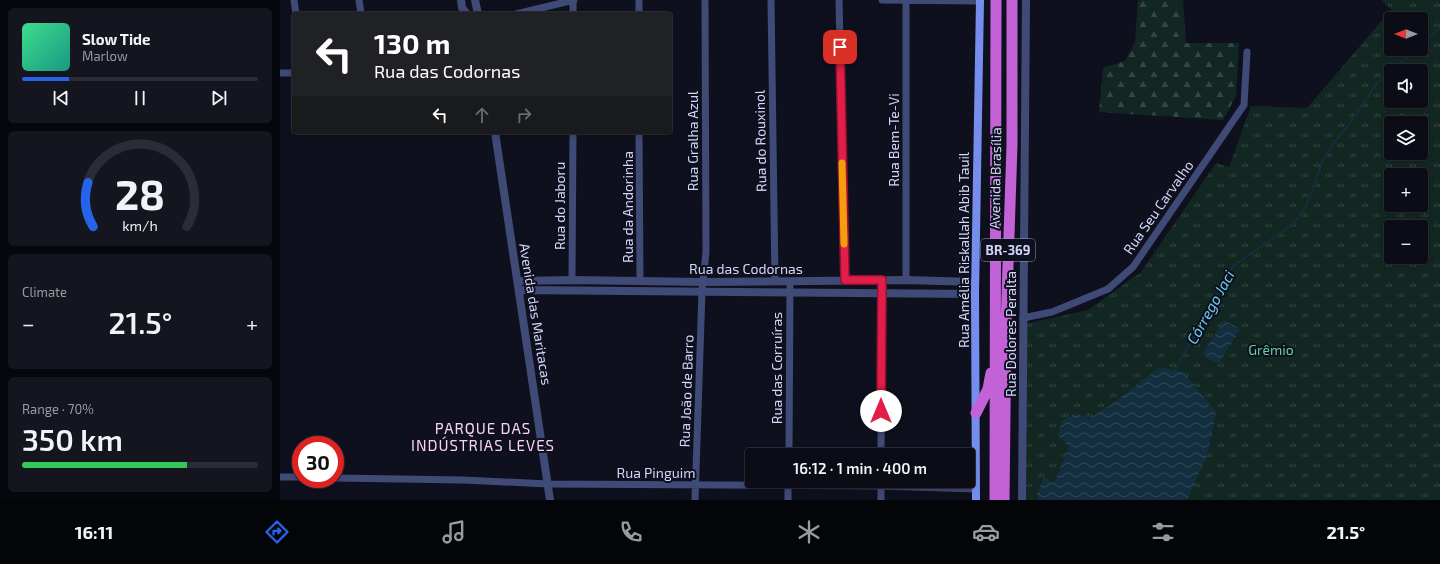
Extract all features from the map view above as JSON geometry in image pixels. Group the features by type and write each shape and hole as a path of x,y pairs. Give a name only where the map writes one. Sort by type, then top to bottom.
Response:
{"highway":[{"name":"Avenida Brasília","path":"995,500 997,337 996,0"},
{"name":"Avenida Brasília","path":"1004,500 1006,326 1012,145 1012,0"},
{"path":"1011,36 1017,0"},
{"path":"976,413 988,389 997,337"}],"main road":[{"name":"Rua Amélia Riskallah Abib Tauil","path":"976,500 975,282 980,1"}],"street":[{"path":"294,0 296,12"},
{"path":"359,0 361,12"},
{"path":"475,0 478,12"},
{"path":"524,12 573,0 573,12"},
{"path":"639,0 639,12"},
{"name":"Rua Gralha Azul","path":"703,282 706,252 705,0"},
{"name":"Rua do Rouxinol","path":"771,0 775,281"},
{"path":"839,0 845,280"},
{"path":"882,0 980,1"},
{"name":"Rua Bem-Te-Vi","path":"906,0 906,280"},
{"name":"Rua Dolores Peralta","path":"1022,500 1026,0"},
{"name":"Rua Seu Carvalho","path":"1023,318 1052,312 1108,288 1133,267 1244,105 1247,52"},
{"path":"280,73 292,73"},
{"name":"Avenida das Maritacas","path":"495,134 550,500"},
{"name":"Rua do Jaboru","path":"572,134 572,280"},
{"name":"Rua da Andorinha","path":"639,134 640,281"},
{"path":"619,280 619,292"},
{"name":"Rua das Codornas","path":"518,281 619,280 703,282 906,280 975,282"},
{"name":"Rua das Corruíras","path":"789,448 790,280"},
{"path":"881,448 882,280"},
{"path":"761,281 762,293"},
{"name":"Rua João de Barro","path":"696,500 703,282"},
{"name":"Rua das Codornas","path":"519,290 975,294"},
{"path":"280,477 292,477"},
{"name":"Rua Pinguim","path":"344,478 463,480 548,484 745,484"},
{"path":"788,488 788,500"},
{"path":"881,488 881,500"},
{"name":"Rua Pinguim","path":"957,488 976,489"}],"green space":[{"path":"1138,0 1183,0 1186,43 1239,43 1236,96 1223,120 1099,112 1103,68 1125,61 1135,42"},
{"name":"Grêmio","path":"1382,0 1440,0 1440,500 1025,500 1025,324 1088,310 1141,272 1216,163 1229,167 1251,106 1307,108 1384,18 1384,56 1428,56 1428,12 1389,12 1391,10"}],"water":[{"path":"1224,320 1240,329 1219,363 1210,360 1203,353"},
{"path":"1160,367 1183,372 1216,412 1207,456 1187,500 1039,500 1037,494 1044,477 1054,483 1069,447 1058,435 1062,421 1076,413 1089,419 1112,404"}],"waterway":[{"name":"Córrego Jaci","path":"1428,39 1440,27"},
{"name":"Córrego Jaci","path":"1174,372 1233,266 1292,225 1306,207 1323,160 1335,141 1350,123 1378,82 1410,56"}],"slow traffic":[{"path":"842,163 844,244"}],"district":[{"name":"PARQUE DAS INDÚSTRIAS LEVES","path":"483,436"}],"route":[{"path":"840,47 845,280 882,280 881,411"}]}
